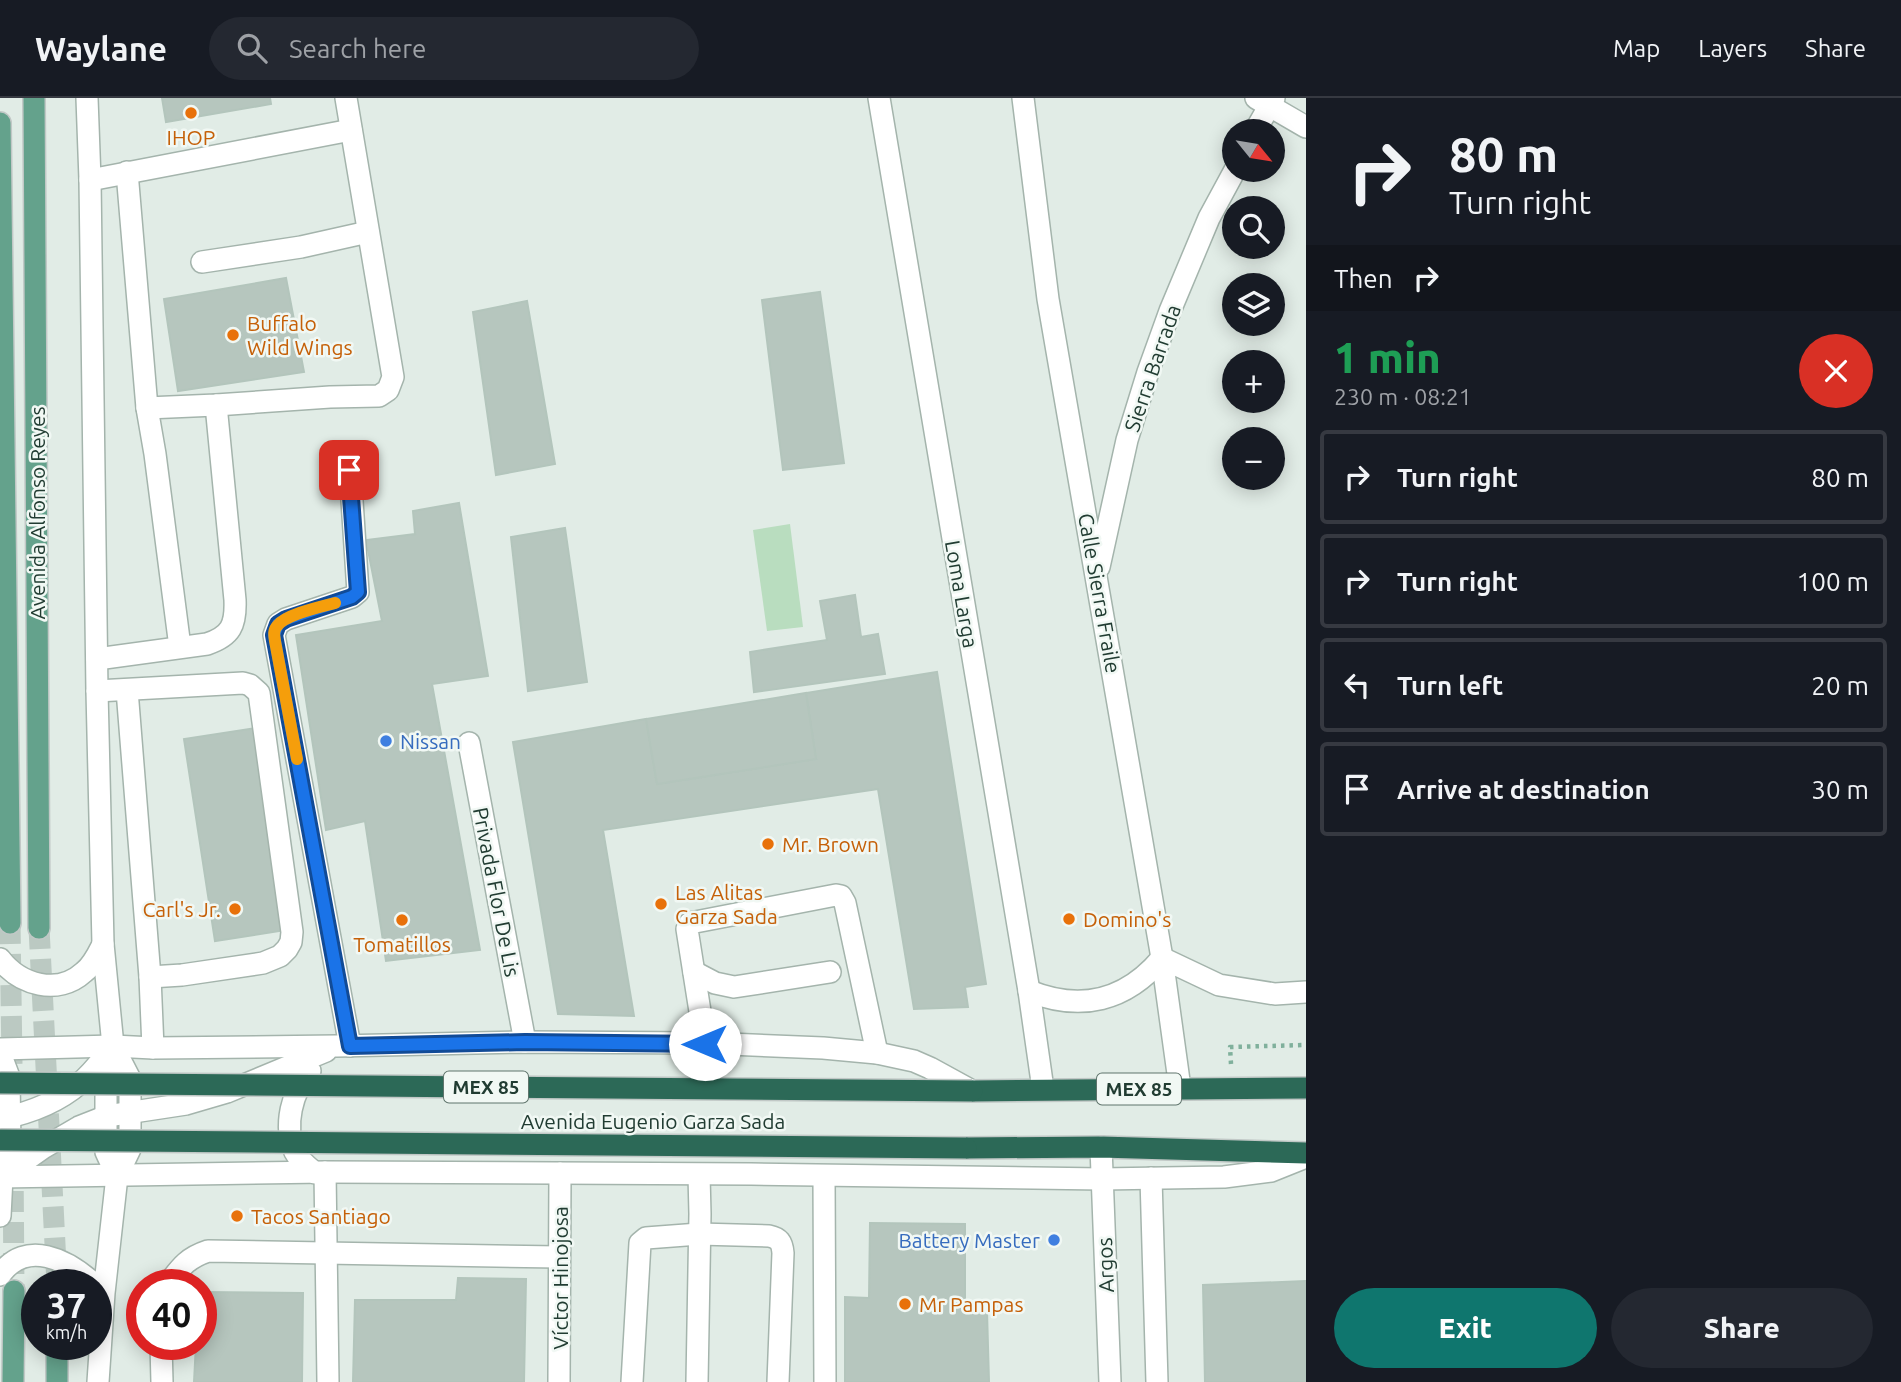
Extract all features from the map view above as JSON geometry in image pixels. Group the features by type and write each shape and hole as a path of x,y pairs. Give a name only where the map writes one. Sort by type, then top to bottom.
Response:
{"highway":[{"name":"Avenida Eugenio Garza Sada","path":"0,1083 972,1091 1306,1088"},
{"name":"Avenida Eugenio Garza Sada","path":"0,1140 1101,1147 1306,1155"}],"main road":[{"name":"Avenida Alfonso Reyes","path":"34,98 39,928"},
{"name":"Avenida Alfonso Reyes","path":"0,123 10,923"},
{"path":"7,1283 13,1382"},
{"path":"57,1360 57,1382"}],"street":[{"path":"87,98 103,944 113,1045 106,1073 106,1152 117,1176"},
{"path":"147,408 370,397 379,396 388,390 393,371 346,98"},
{"name":"Loma Larga","path":"879,98 1029,991 1043,1089"},
{"name":"Calle Sierra Fraile","path":"1023,98 1048,299 1162,958 1180,1088"},
{"path":"1259,119 1266,101 1306,128"},
{"path":"90,180 351,130"},
{"path":"127,172 147,408 180,647"},
{"name":"Sierra Barrada","path":"1097,576 1127,440 1148,372 1209,218 1228,182"},
{"path":"202,262 301,247 368,232"},
{"path":"97,659 207,644 220,640 230,630 236,613 216,405"},
{"path":"343,1046 274,635 278,624 286,619 352,597 358,592 349,470"},
{"path":"97,691 243,683 250,684 259,694 292,932 291,942 280,956 263,963 150,977"},
{"path":"127,690 150,977 153,1048"},
{"name":"Privada Flor De Lis","path":"469,743 525,1042"},
{"path":"705,1044 687,929 690,923 832,895 841,897 845,903 877,1053"},
{"path":"0,959 26,980 52,986 61,985 84,972 92,964 103,944"},
{"path":"1029,991 1065,1002 1103,999 1136,984 1162,958 1219,985 1275,994 1306,992"},
{"path":"694,972 715,983 734,987 830,972"},
{"path":"0,1216 1,1176 10,1147 5,1118 9,1077 0,1051 113,1045 153,1048 525,1042 823,1048 877,1053 915,1061 972,1091"},
{"path":"101,1269 117,1176 130,1149 130,1079 113,1045"},
{"path":"5,1118 51,1104 82,1082 113,1045"},
{"path":"1,1176 67,1134 107,1116 186,1104 227,1093 343,1046"},
{"path":"328,1382 320,1173 295,1152 290,1135 290,1118 292,1103 307,1074 343,1046"},
{"name":"Argos","path":"1101,1147 1110,1382"},
{"path":"1,1176 320,1173 1101,1179 1248,1175 1271,1171 1306,1155"},
{"name":"Víctor Hinojosa","path":"559,1382 560,1174"},
{"path":"697,1382 699,1175"},
{"path":"824,1177 825,1382"},
{"path":"1151,1178 1157,1382"},
{"path":"632,1382 640,1242 646,1238 699,1234 768,1236 778,1239 781,1244 783,1253 778,1382"},
{"path":"179,1269 192,1257 208,1251 559,1257"},
{"path":"7,1283 7,1265 18,1258 45,1255 76,1269"},
{"path":"98,1360 98,1382"},
{"path":"161,1360 162,1382"}],"path":[{"path":"1230,1047 1306,1045"}],"green space":[{"path":"790,524 803,627 767,631 753,530"}],"building":[{"name":"IHOP","path":"162,98 270,98 271,104 166,122"},
{"name":"Buffalo Wild Wings","path":"286,278 304,372 178,391 164,299"},
{"path":"820,292 844,463 783,470 762,300"},
{"path":"527,301 555,464 496,475 473,312"},
{"path":"459,503 488,676 432,684 480,950 386,961 365,821 326,830 296,635 382,621 366,540 415,534 413,511"},
{"path":"565,528 587,682 528,691 511,537"},
{"path":"855,595 861,637 878,634 885,674 754,692 750,652 827,640 820,601"},
{"path":"937,672 986,984 965,987 968,1007 914,1009 878,789 603,830 634,1016 558,1014 513,742 646,719 657,784 816,759 806,693"},
{"path":"806,693 816,759 657,784 646,719"},
{"path":"256,728 286,930 215,941 184,739"},
{"name":"Mr Pampas","path":"870,1223 965,1224 965,1311 987,1311 989,1382 845,1382 845,1297 869,1298"},
{"path":"458,1278 526,1279 524,1382 353,1382 355,1300 456,1300"},
{"path":"1306,1281 1306,1382 1205,1382 1203,1285"},
{"path":"217,1292 303,1293 302,1382 194,1382 195,1360 217,1360"}],"tunnel":[{"path":"10,923 12,1064"},
{"path":"39,928 56,1269"},
{"path":"13,1160 14,1291"}],"slow traffic":[{"path":"297,759 275,630 278,624 286,619 335,603"}],"place":[{"name":"IHOP","path":"191,113"},
{"name":"Buffalo Wild Wings","path":"233,335"},
{"name":"Nissan","path":"386,741"},
{"name":"Mr. Brown","path":"768,844"},
{"name":"Las Alitas Garza Sada","path":"661,904"},
{"name":"Carl's Jr.","path":"235,909"},
{"name":"Domino's","path":"1069,919"},
{"name":"Tomatillos","path":"402,920"},
{"name":"Tacos Santiago","path":"237,1216"},
{"name":"Battery Master","path":"1054,1240"},
{"name":"Mr Pampas","path":"905,1304"}],"route":[{"path":"349,470 358,592 352,597 286,619 278,624 274,635 350,1046 525,1042 705,1044"}]}
